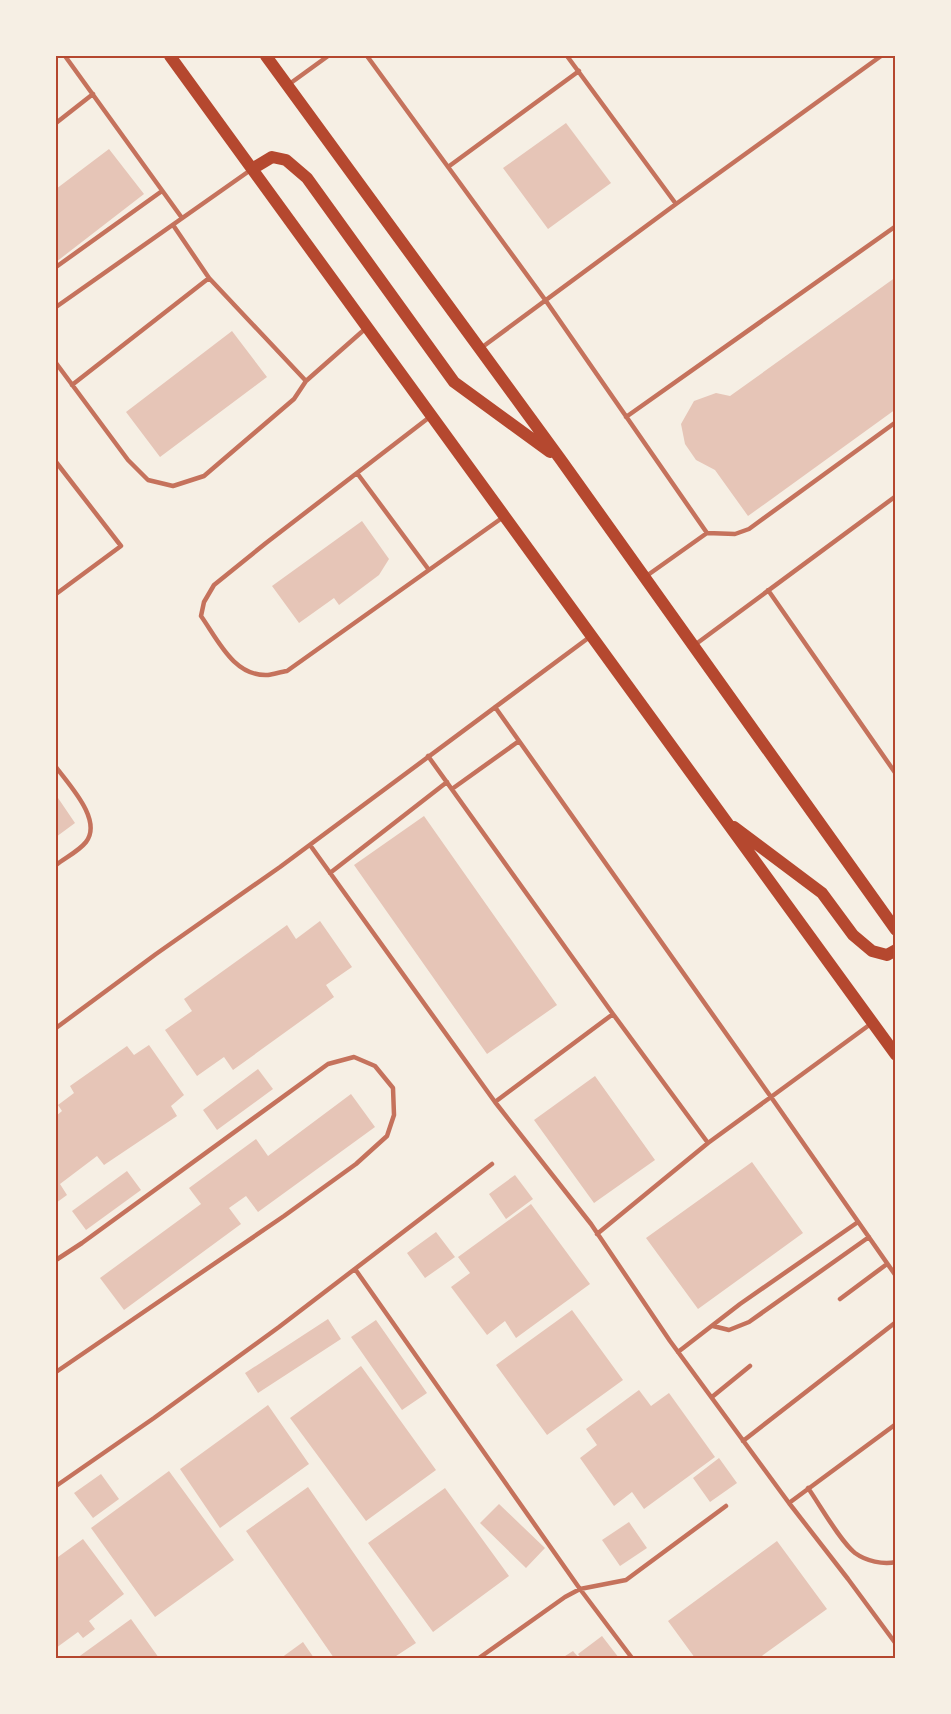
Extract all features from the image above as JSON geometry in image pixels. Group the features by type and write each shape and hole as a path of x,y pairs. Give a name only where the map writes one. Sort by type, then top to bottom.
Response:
{"main road":[{"path":"170,56 896,1055"},
{"path":"266,56 561,460 896,930"},
{"path":"252,169 272,157 286,160 307,178 454,382 561,460"},
{"path":"724,819 822,893 853,935 872,951 887,955 896,950"}],"lane":[{"path":"65,56 182,218"},
{"path":"288,85 328,56"},
{"path":"367,56 546,301 707,533"},
{"path":"567,56 676,204"},
{"path":"480,349 880,56"},
{"path":"448,167 579,71"},
{"path":"56,123 93,94"},
{"path":"56,307 252,169"},
{"path":"56,267 162,191"},
{"path":"172,225 209,278 306,381"},
{"path":"626,417 896,226"},
{"path":"72,385 209,278"},
{"path":"56,363 128,460 148,480 173,486 204,476 294,399 306,381 367,327"},
{"path":"431,416 214,585 204,602 201,616 235,664 250,672 267,675 287,671 504,516"},
{"path":"645,578 707,533 735,534 749,529 896,422"},
{"path":"56,462 121,546 56,594"},
{"path":"357,473 429,570"},
{"path":"693,646 896,496"},
{"path":"768,590 896,774"},
{"path":"56,1028 310,845 591,636"},
{"path":"495,707 896,1276"},
{"path":"452,789 519,741"},
{"path":"428,756 708,1143"},
{"path":"56,767 89,814 92,831 86,843 56,865"},
{"path":"330,873 447,782"},
{"path":"310,845 495,1102 597,1234 678,1352 743,1441 896,1644"},
{"path":"495,1102 613,1014"},
{"path":"597,1234 708,1143 872,1023"},
{"path":"56,1260 328,1064 354,1057 375,1066 393,1088 394,1115 387,1136 356,1164 56,1372"},
{"path":"56,1486 279,1327 492,1164"},
{"path":"678,1352 740,1304 858,1222"},
{"path":"713,1326 729,1330 749,1322 869,1237"},
{"path":"840,1299 887,1264"},
{"path":"355,1269 580,1589 632,1659"},
{"path":"743,1441 896,1322"},
{"path":"712,1397 750,1366"},
{"path":"789,1503 896,1424"},
{"path":"808,1488 855,1553 871,1561 889,1564 896,1562"},
{"path":"479,1659 565,1597 580,1589 626,1580 726,1506"}],"building":[{"path":"566,123 611,183 548,229 503,168"},
{"path":"109,149 144,194 56,262 56,189"},
{"path":"896,277 896,409 748,516 715,470 696,460 685,444 681,424 694,401 716,393 730,396"},
{"path":"232,331 267,377 160,457 126,412"},
{"path":"362,521 389,559 379,575 339,605 334,598 299,623 272,586"},
{"path":"56,795 75,823 56,837"},
{"path":"424,816 557,1005 487,1054 354,865"},
{"path":"320,921 352,967 326,985 334,997 233,1070 224,1057 197,1076 165,1030 192,1011 184,999 287,925 296,939"},
{"path":"149,1045 184,1095 171,1106 177,1116 104,1165 97,1156 60,1184 67,1195 56,1203 56,1116 62,1111 58,1105 74,1093 70,1086 127,1046 134,1055"},
{"path":"258,1069 273,1089 217,1130 203,1110"},
{"path":"595,1076 655,1160 594,1203 534,1120"},
{"path":"351,1094 375,1127 258,1212 246,1196 229,1208 241,1224 124,1310 100,1278 201,1204 189,1188 256,1139 268,1156"},
{"path":"752,1162 803,1233 698,1309 646,1238"},
{"path":"127,1171 141,1190 86,1230 72,1211"},
{"path":"515,1175 533,1199 506,1219 489,1194"},
{"path":"531,1204 590,1284 516,1338 505,1321 487,1335 451,1287 470,1273 458,1257"},
{"path":"436,1232 455,1257 425,1278 407,1253"},
{"path":"572,1310 623,1380 547,1435 496,1365"},
{"path":"328,1319 341,1339 258,1393 245,1373"},
{"path":"376,1320 427,1393 402,1410 351,1337"},
{"path":"361,1366 436,1470 366,1521 290,1418"},
{"path":"639,1390 651,1406 669,1393 715,1457 644,1509 632,1492 614,1506 580,1458 597,1445 586,1429"},
{"path":"268,1405 309,1464 220,1528 180,1469"},
{"path":"719,1458 737,1483 710,1502 693,1478"},
{"path":"169,1471 234,1560 155,1617 91,1528"},
{"path":"101,1474 119,1499 93,1518 74,1493"},
{"path":"308,1487 416,1643 393,1658 334,1658 246,1531"},
{"path":"445,1488 509,1576 433,1632 368,1543"},
{"path":"499,1504 545,1548 526,1568 480,1523"},
{"path":"629,1522 647,1548 620,1566 602,1540"},
{"path":"83,1539 124,1594 89,1621 95,1629 83,1638 78,1632 56,1648 56,1554 58,1557"},
{"path":"777,1541 827,1609 759,1658 695,1658 668,1621"},
{"path":"131,1619 159,1658 77,1658"},
{"path":"602,1636 619,1658 581,1658 578,1654"},
{"path":"303,1642 314,1658 281,1658"},
{"path":"573,1651 579,1658 562,1658"}]}
